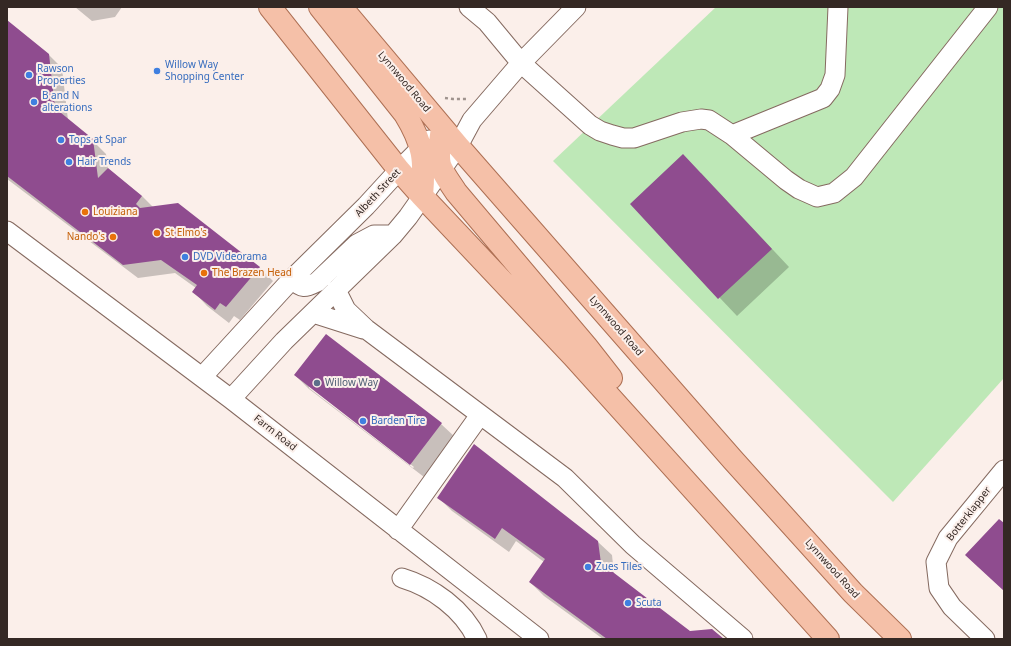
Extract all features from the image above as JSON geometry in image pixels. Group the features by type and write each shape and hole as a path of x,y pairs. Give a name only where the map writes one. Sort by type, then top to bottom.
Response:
{"main road":[{"path":"270,7 399,170 573,356 828,639"},
{"path":"320,7 405,114 415,130 421,148 424,166 422,196"},
{"name":"Lynnwood Road","path":"341,7 458,146 733,460 853,593 900,639"},
{"path":"442,127 439,158 441,169 456,192 596,358 637,412 680,475"}],"street":[{"path":"469,7 487,22 522,63 590,125 600,132 623,138 634,138 682,122 701,119 709,120 732,135 762,161 799,189 817,197 834,193 854,177 988,7"},
{"path":"231,399 284,341 393,235 408,217 458,146 472,120 494,93 576,7"},
{"path":"732,135 823,98 830,89 835,75 838,7"},
{"path":"442,127 472,120"},
{"name":"Albeth Street","path":"202,377 292,279 366,206 442,127"},
{"name":"Farm Road","path":"7,231 231,399 530,636"},
{"path":"292,279 302,287 310,286 317,282 357,244 374,235 393,235"},
{"path":"336,290 346,310 366,330 565,478 633,545 743,639"},
{"path":"313,313 366,330"},
{"path":"398,530 480,415"},
{"name":"Botterklapper","path":"985,639 952,607 939,588 936,562 948,538 1004,470"},
{"path":"402,578 417,583 434,592 457,612 477,639"}],"path":[{"path":"438,96 453,99 474,99 494,93"}],"green space":[{"path":"716,7 1004,7 1004,378 893,502 553,161"}],"building":[{"path":"7,20 49,54 55,108 93,139 98,178 108,168 142,196 136,204 140,208 178,203 260,267 226,307 220,303 215,310 192,292 197,285 161,260 123,265 7,176"},
{"path":"683,154 772,249 718,299 630,204"},
{"path":"326,334 442,423 410,465 294,375"},
{"path":"474,444 598,541 601,563 690,631 712,629 724,639 607,639 529,582 545,559 502,528 495,539 437,498"},
{"path":"999,519 1004,523 1004,591 965,555"}],"place":[{"name":"Willow Way Shopping Center","path":"157,71"},
{"name":"Rawson Properties","path":"29,75"},
{"name":"B and N alterations","path":"34,102"},
{"name":"Tops at Spar","path":"61,140"},
{"name":"Hair Trends","path":"69,162"},
{"name":"Louiziana","path":"85,212"},
{"name":"St Elmo's","path":"157,233"},
{"name":"Nando's","path":"113,237"},
{"name":"DVD Videorama","path":"185,257"},
{"name":"The Brazen Head","path":"204,273"},
{"name":"Willow Way","path":"317,383"},
{"name":"Barden Tire","path":"363,421"},
{"name":"Zues Tiles","path":"588,567"},
{"name":"Scuta","path":"628,603"}]}
